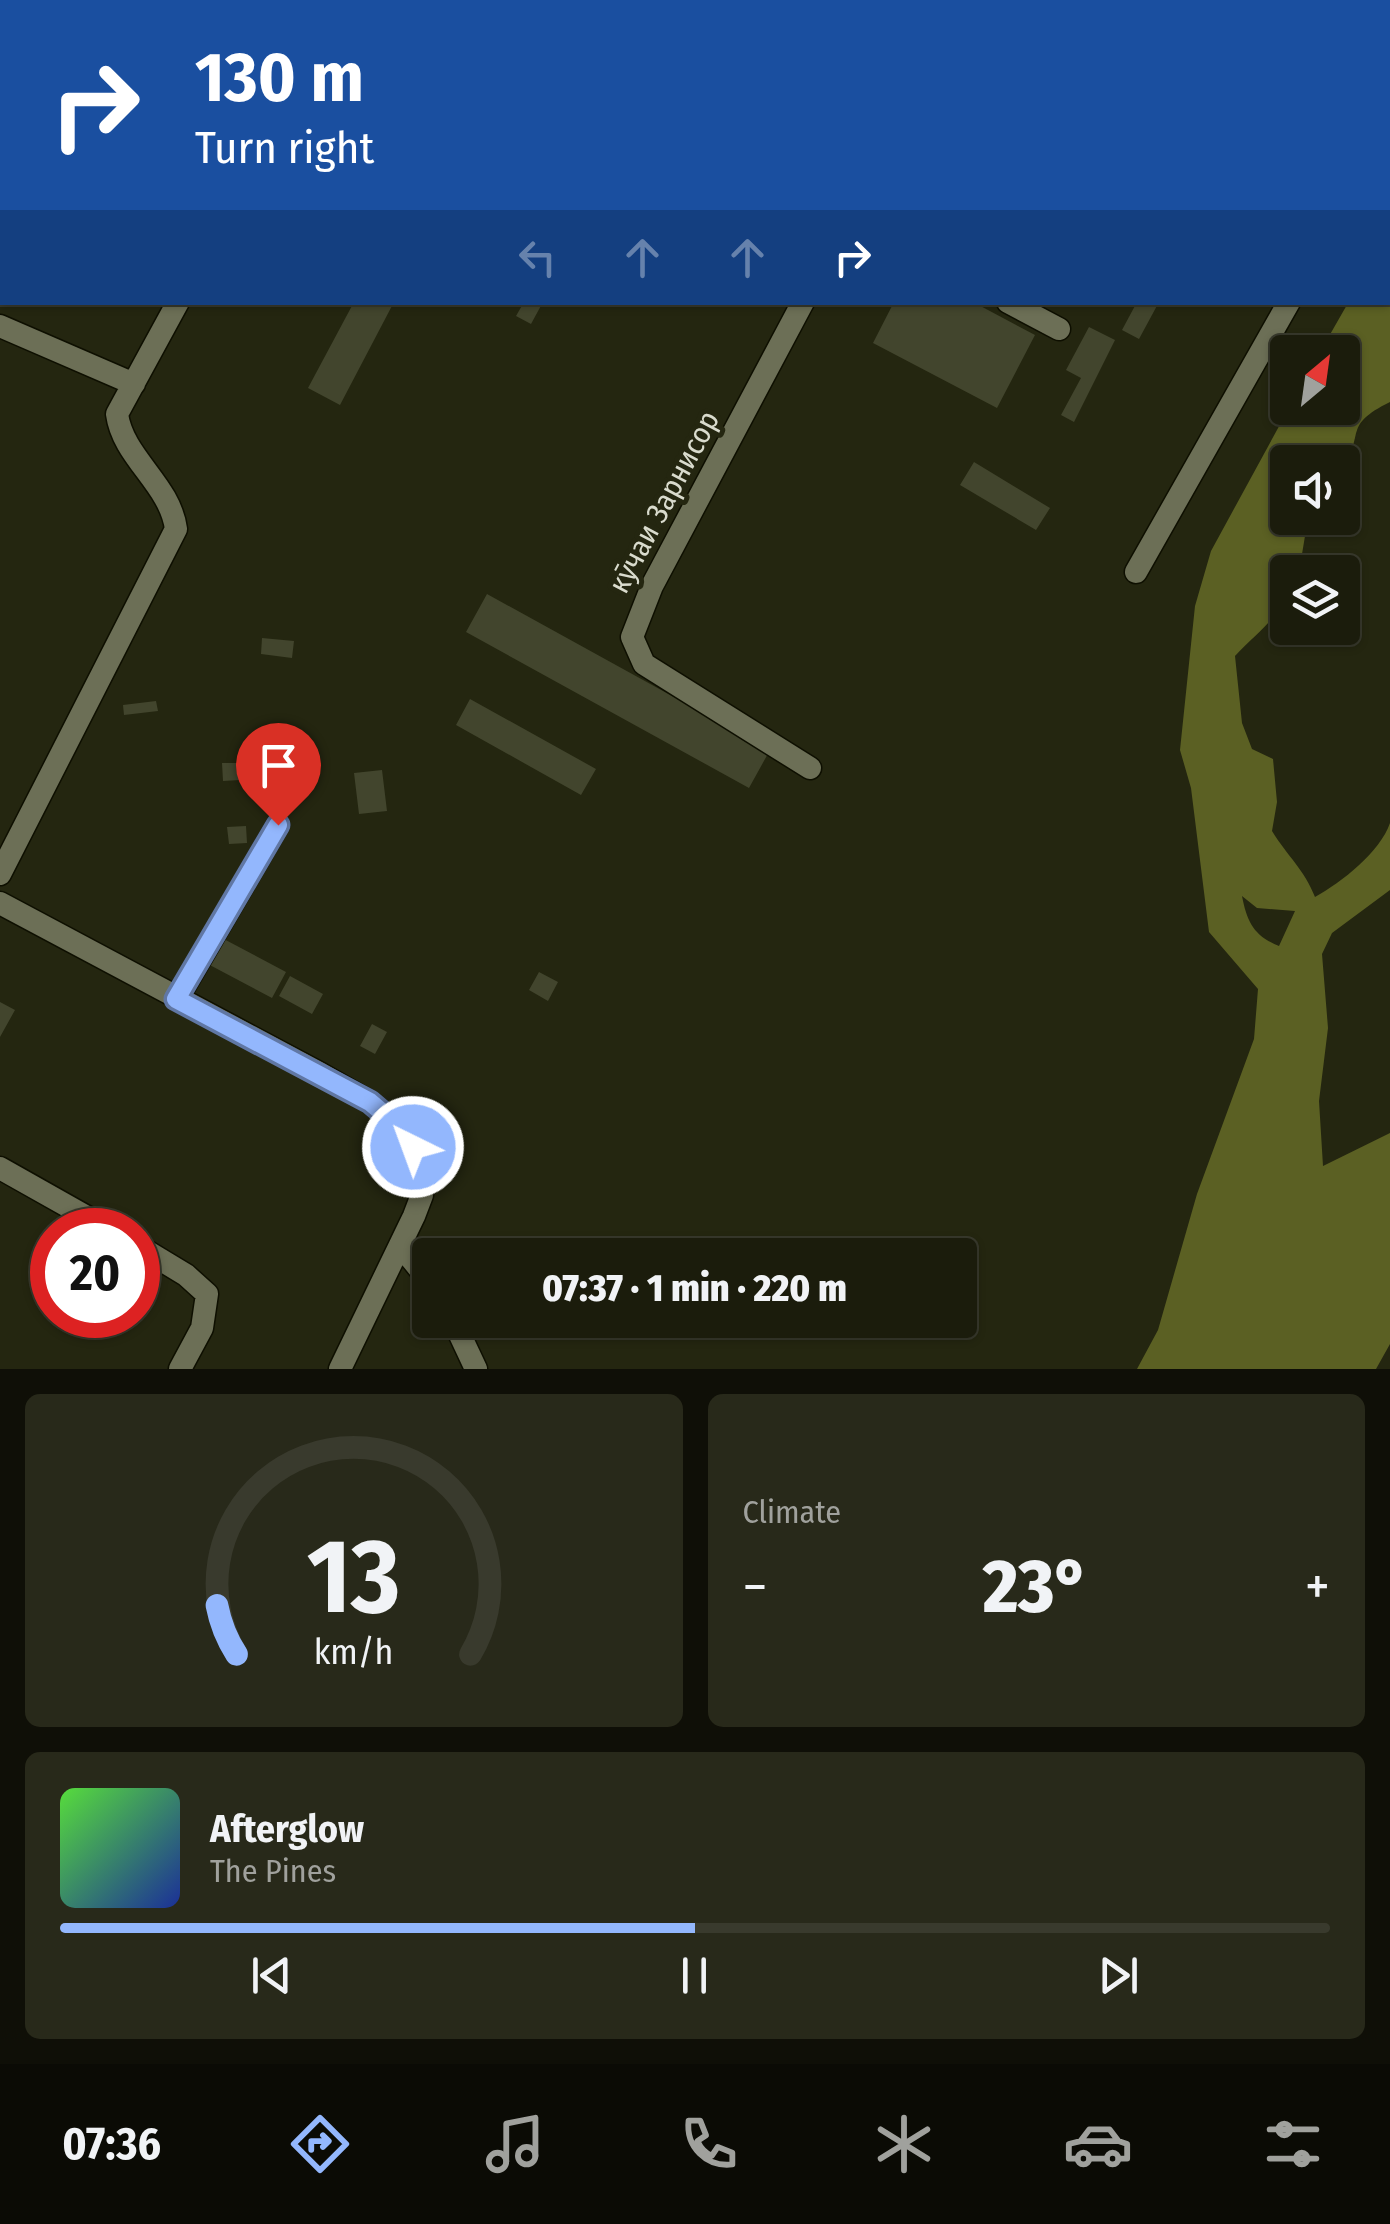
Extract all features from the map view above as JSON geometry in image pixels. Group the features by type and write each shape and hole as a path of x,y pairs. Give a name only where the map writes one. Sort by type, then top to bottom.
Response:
{"lane":[{"path":"0,874 176,529 173,507 120,430 117,414 176,305"},
{"name":"кӯчаи Зарнисор","path":"801,305 652,586 632,637 644,664 810,768"},
{"path":"1014,305 1059,329"},
{"path":"1136,572 1288,305"},
{"path":"0,326 134,384"},
{"path":"176,999 278,825"},
{"path":"0,903 338,1084 370,1102 397,1125 422,1169 422,1195 340,1369"},
{"path":"0,1168 71,1208"},
{"path":"401,1246 412,1260"},
{"path":"160,1259 207,1294 202,1328 180,1369"},
{"path":"461,1338 476,1369"}],"shaded area":[{"path":"1347,305 1390,305 1390,402 1360,425 1360,335 1330,335"},
{"path":"1280,425 1360,425 1353,445 1270,445 1270,535 1305,535 1302,555 1270,555 1270,620 1235,656 1242,723 1252,749 1273,759 1277,802 1272,831 1315,897 1359,865 1378,845 1390,823 1390,890 1332,933 1322,954 1328,1028 1319,1101 1323,1166 1390,1133 1390,1344 1376,1369 1137,1369 1158,1330 1197,1194 1254,1039 1258,989 1209,932 1191,788 1180,750 1195,606 1211,551","holes":["1242,896 1257,908 1295,911 1279,946 1253,927"]}],"building":[{"path":"352,305 392,305 340,405 308,388"},
{"path":"522,305 541,305 531,324 516,316"},
{"path":"892,305 979,305 1035,335 997,408 873,343"},
{"path":"1135,305 1157,305 1139,339 1122,330"},
{"path":"1089,327 1115,340 1074,422 1061,415 1081,378 1066,370"},
{"path":"974,462 1050,508 1036,530 960,485"},
{"path":"487,594 770,750 749,788 466,632"},
{"path":"262,638 294,641 292,658 261,654"},
{"path":"470,699 596,769 581,795 456,725"},
{"path":"156,701 158,711 124,715 123,705"},
{"path":"222,763 239,763 240,780 223,781"},
{"path":"382,770 387,811 359,814 354,773"},
{"path":"246,826 247,843 229,844 227,827"},
{"path":"220,937 286,972 272,998 206,963"},
{"path":"539,972 558,982 548,1001 529,990"},
{"path":"290,976 323,994 312,1014 279,996"},
{"path":"0,1002 15,1010 0,1037"},
{"path":"372,1024 387,1032 375,1054 360,1046"}],"route":[{"path":"278,825 176,999 370,1102 397,1125 413,1147"}]}
